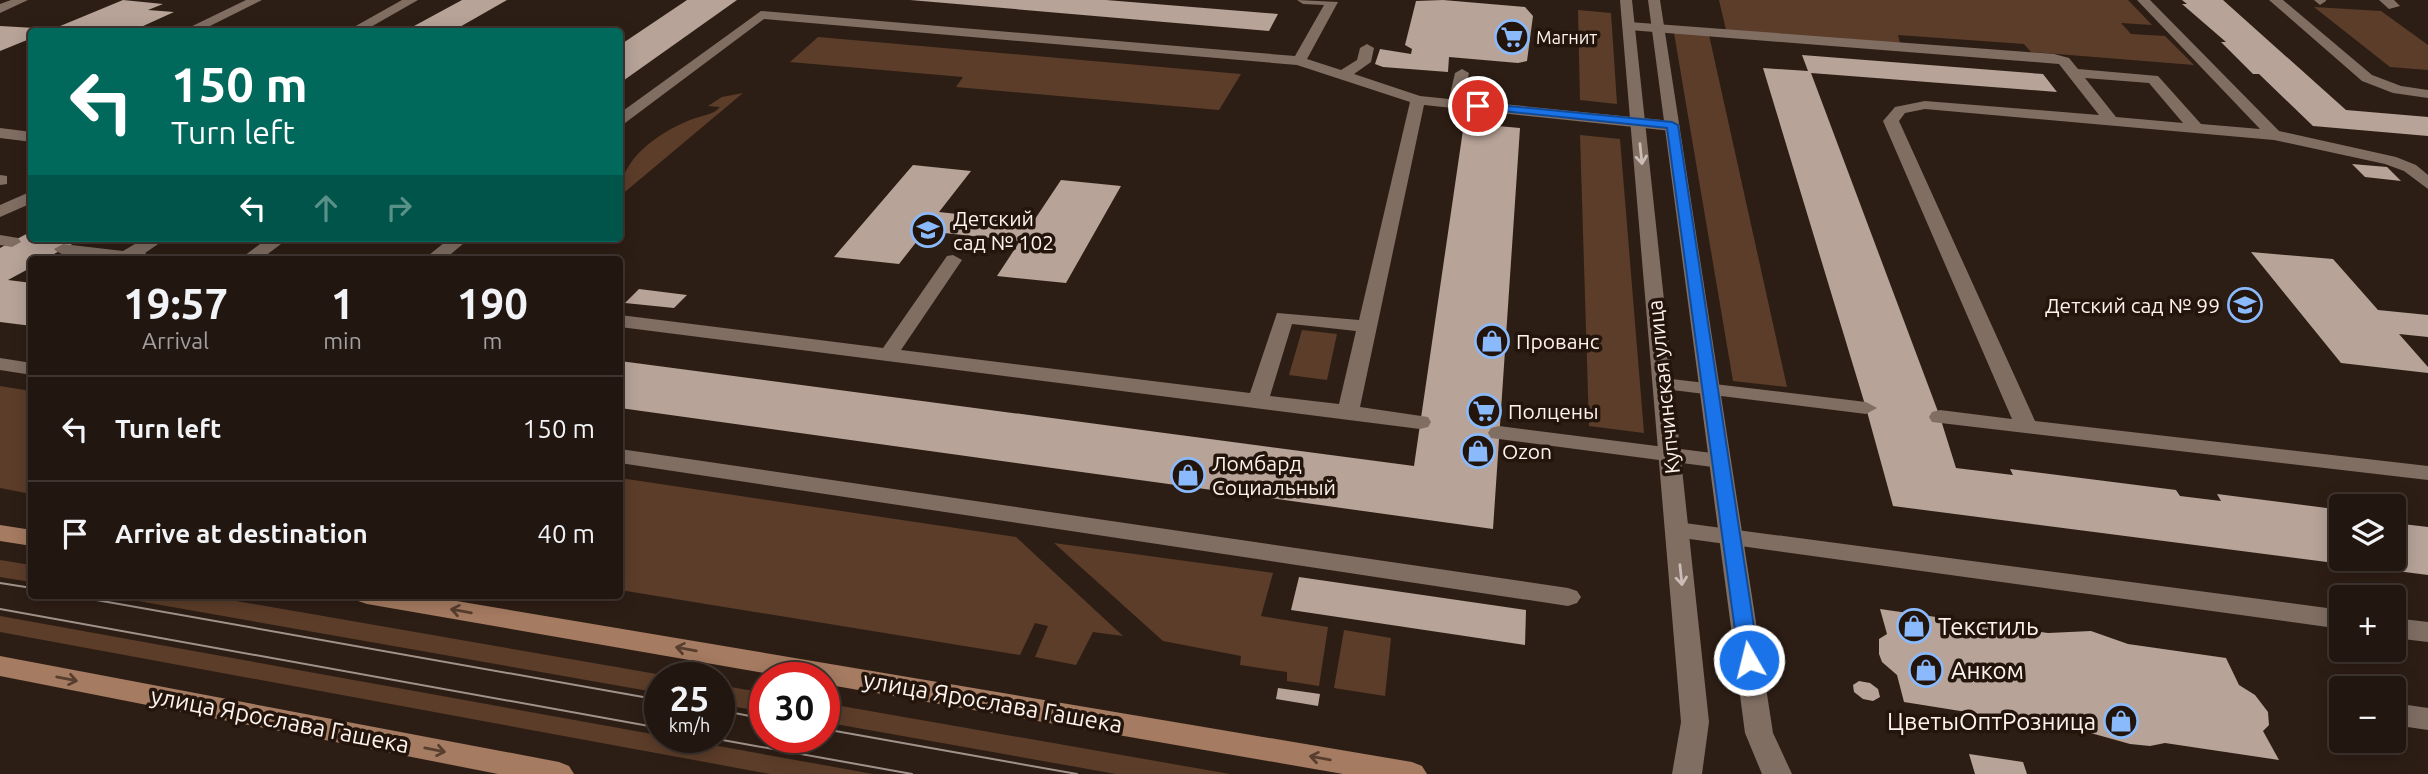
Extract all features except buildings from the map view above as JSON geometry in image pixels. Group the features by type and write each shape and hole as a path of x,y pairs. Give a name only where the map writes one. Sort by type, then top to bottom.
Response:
{"street":[{"path":"0,9 22,0"},
{"path":"195,28 256,0"},
{"path":"359,28 412,0"},
{"path":"1299,61 1332,2 1303,0"},
{"name":"Купчинская улица","path":"1626,0 1695,722 1687,774"},
{"name":"Купчинская улица","path":"1654,0 1759,733 1777,774"},
{"path":"2143,0 2274,135"},
{"path":"2275,0 2367,78 2398,90 2428,94"},
{"path":"623,118 761,15 1299,61 1418,100 1672,125"},
{"path":"1629,26 2041,56 2064,61 2111,121"},
{"path":"1343,75 1364,62 1367,48"},
{"path":"1454,104 1462,73"},
{"path":"2074,74 2152,79 2196,128"},
{"path":"1348,412 1418,100"},
{"path":"2026,426 1891,121 1900,110 1925,105 2274,135 2390,160 2410,169 2428,184"},
{"path":"0,133 28,136"},
{"path":"0,212 28,198"},
{"path":"63,249 127,256 151,242"},
{"path":"253,256 274,242"},
{"path":"437,256 456,242"},
{"path":"889,353 953,260"},
{"path":"1258,400 1284,317 1368,327"},
{"path":"623,321 1420,422"},
{"path":"0,364 28,368"},
{"path":"1663,384 1866,408"},
{"path":"1940,417 2428,473"},
{"path":"1499,433 1720,461"},
{"path":"623,456 1569,597"},
{"path":"1677,530 2329,619"},
{"path":"0,533 28,537"},
{"name":"улица Ярослава Гашека","path":"390,599 1412,774"},
{"path":"2406,629 2428,632"},
{"name":"улица Ярослава Гашека","path":"0,666 559,774"},
{"path":"2406,716 2428,719"}],"shaded area":[{"path":"1719,0 2128,0 2152,25 2121,23 2131,34 2165,36 2194,65 2031,52 2024,44 1898,35 1900,43 1726,30"},
{"path":"2314,7 2381,11 2428,45 2428,70 2390,67"},
{"path":"1578,10 1611,13 1617,104 1580,100"},
{"path":"1674,33 1709,35 1787,387 1733,381"},
{"path":"818,37 1241,74 1219,110 956,87 963,77 790,62"},
{"path":"743,93 623,193 626,170 643,149 678,125 717,110 720,107 708,106 722,97"},
{"path":"1580,135 1620,139 1644,433 1589,426"},
{"path":"1302,330 1337,334 1327,380 1289,375"},
{"path":"0,386 28,391 28,493 0,488"},
{"path":"623,478 1016,537 1123,636 1093,632 1076,665 1035,657 1048,626 1035,623 1020,655 623,590"},
{"path":"1054,543 1273,573 1261,616 1328,627 1319,686 1287,681 1287,672 1240,665 1241,656 1163,641"},
{"path":"0,560 28,565 28,582 0,577"},
{"path":"127,599 225,599 644,672 644,690"},
{"path":"0,616 644,733 644,751 0,632"},
{"path":"1344,630 1391,638 1385,696 1334,688"},
{"path":"735,688 749,690 749,709 735,707"},
{"path":"840,706 1230,774 1116,774 840,725"},
{"path":"735,749 873,774 770,774 656,753 735,753"}],"tram line":[{"path":"0,583 28,587"},
{"path":"91,599 644,697"},
{"path":"0,609 644,725"},
{"path":"735,713 749,716"},
{"path":"840,732 1077,774"},
{"path":"735,742 912,774"}],"place":[{"name":"Магнит","path":"1512,37"},
{"name":"Детский сад № 102","path":"928,230"},
{"name":"Детский сад № 99","path":"2245,305"},
{"name":"Прованс","path":"1492,341"},
{"name":"Полцены","path":"1484,411"},
{"name":"Ozon","path":"1478,451"},
{"name":"Ломбард Социальный","path":"1188,475"},
{"name":"Текстиль","path":"1914,626"},
{"name":"Анком","path":"1926,670"},
{"name":"ЦветыОптРозница","path":"2121,721"}],"route":[{"path":"1478,106 1672,125 1749,660"}]}
